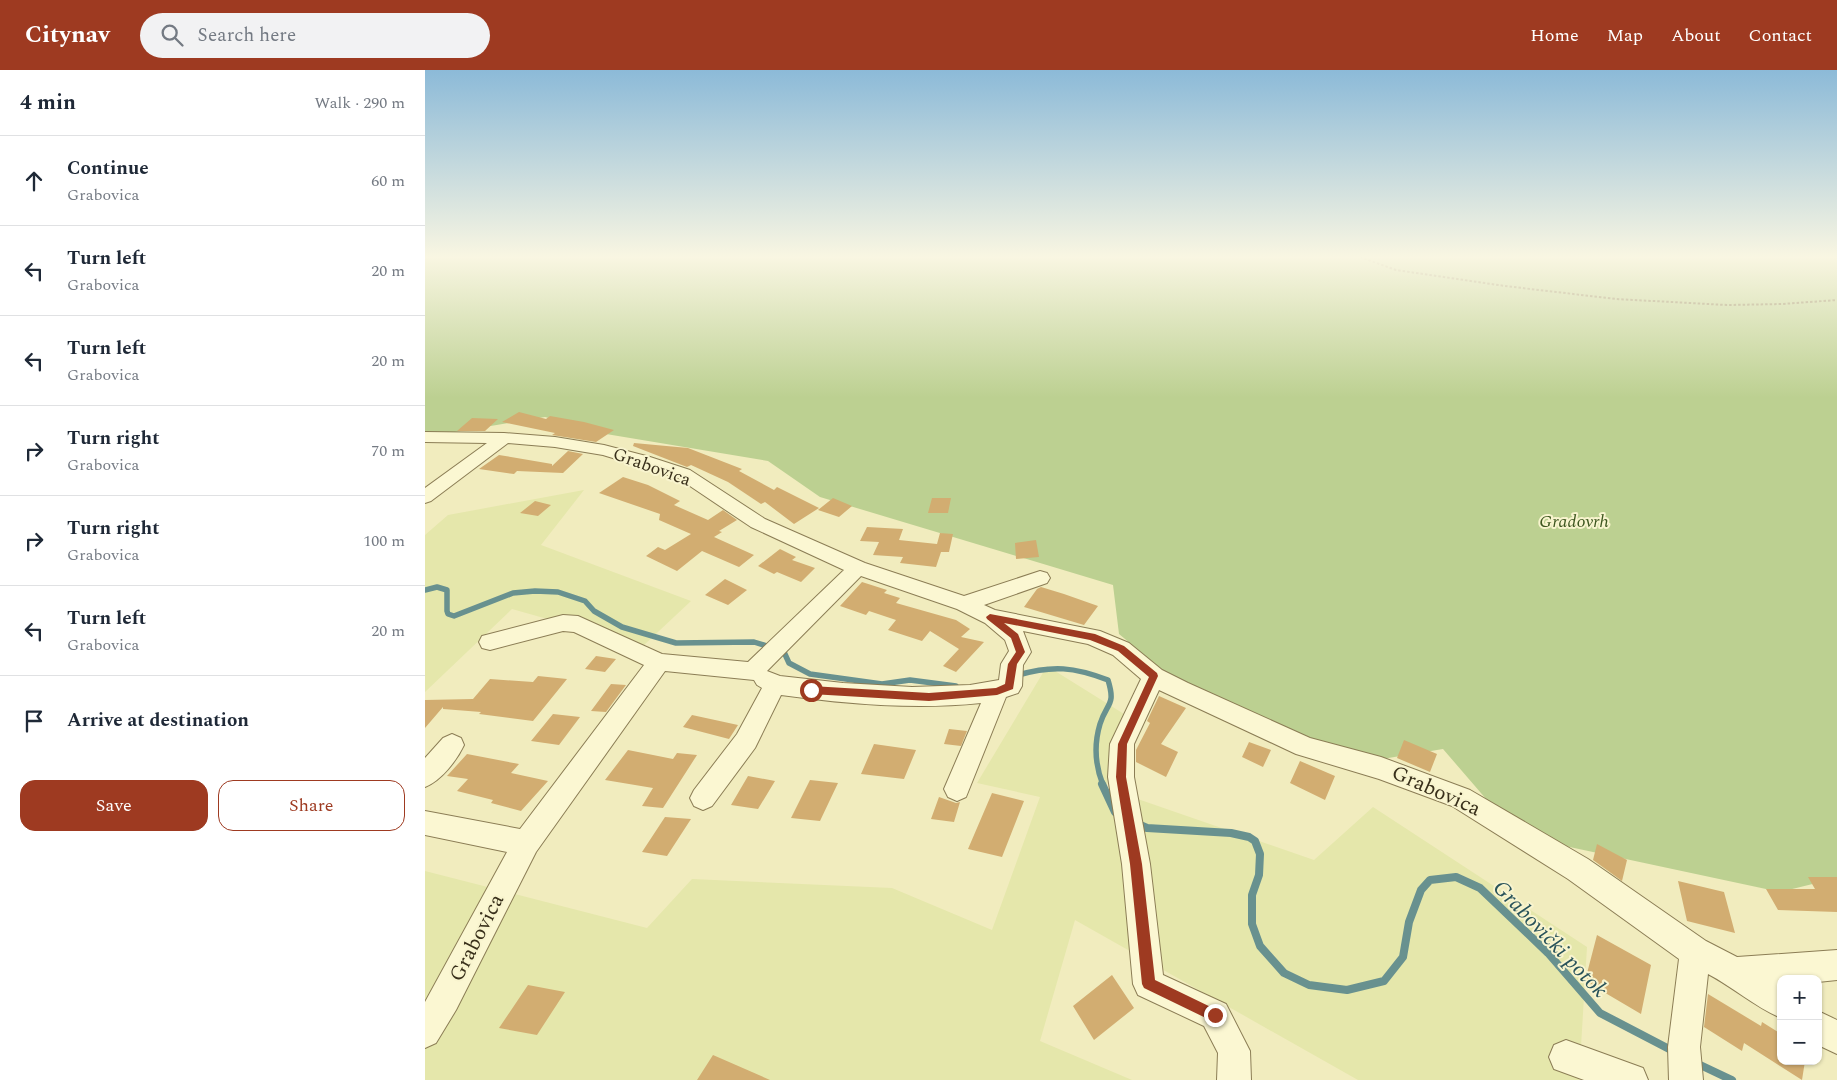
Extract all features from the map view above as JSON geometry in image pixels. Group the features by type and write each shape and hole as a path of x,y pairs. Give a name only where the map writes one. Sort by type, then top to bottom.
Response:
{"street":[{"name":"Grabovica","path":"425,437 504,438 555,442 604,450 684,474 758,522 857,568 964,604 990,617 1015,636 1020,652 1006,680"},
{"path":"425,497 504,438"},
{"path":"490,642 563,623 578,624 659,662 759,663 788,637 857,568"},
{"path":"964,604 1041,578"},
{"name":"Grabovica","path":"990,617 1092,636 1121,649 1154,676 1180,690 1305,747 1381,768 1461,798 1578,869 1695,952 1736,972 1777,999"},
{"name":"Grabovica","path":"425,1032 445,999 526,843 659,662"},
{"path":"759,663 775,685 811,690 929,697 1006,680"},
{"path":"1154,676 1123,744 1121,777 1127,804 1149,984 1215,1015 1233,1051 1234,1080"},
{"path":"957,789 1006,680"},
{"path":"703,798 746,741 775,685"},
{"path":"425,776 452,745"},
{"path":"425,823 526,843"},
{"path":"1685,1066 1695,952"},
{"path":"1736,972 1837,964"},
{"path":"1822,1029 1837,1038"},
{"path":"1566,1057 1631,1080"}],"green space":[{"name":"Gradovrh","path":"425,304 1837,304 1837,878 1780,892 1518,836 1443,749 1364,762 1190,693 1119,634 1113,585 820,497 768,461 606,434 545,417 425,437"},
{"path":"584,490 541,545 691,601 643,646 512,609 425,692 425,535 448,515"},
{"path":"1047,666 1124,714 1106,788 1314,860 1373,807 1587,947 1579,1080 1358,1080 1075,920 1040,1041 1132,1080 425,1080 425,871 647,928 692,879 892,888 992,930 1040,797 977,783"}],"building":[{"path":"519,412 546,419 550,416 584,422 614,430 596,442 552,435 555,433 502,422"},
{"path":"472,418 498,419 485,431 457,431"},
{"path":"634,443 688,448 742,469 739,471 774,490 777,487 819,508 794,524 765,502 761,504 728,482 691,465 687,467 633,446"},
{"path":"568,451 583,454 563,473 517,471 514,474 479,469 499,455 552,464 552,466"},
{"path":"623,477 648,485 680,501 674,505 708,520 723,510 737,520 719,531 722,532 714,537 754,555 739,567 702,551 677,571 646,556 658,547 665,550 691,534 659,520 660,514 599,493"},
{"path":"833,498 852,506 839,517 818,510"},
{"path":"932,498 951,498 948,513 928,513"},
{"path":"535,501 551,505 538,516 520,513"},
{"path":"867,527 903,529 899,540 937,544 940,533 953,534 949,552 941,552 936,567 900,563 903,557 873,555 879,542 860,541"},
{"path":"1036,540 1039,557 1016,559 1015,543"},
{"path":"780,549 796,557 792,560 815,568 801,582 777,572 774,574 758,566"},
{"path":"725,579 747,590 728,605 705,595"},
{"path":"862,582 887,590 884,593 900,598 896,603 956,620 970,629 961,637 984,642 956,672 943,666 959,649 930,631 922,641 888,630 896,620 869,611 866,615 840,606"},
{"path":"1041,587 1098,606 1084,625 1024,607 1037,589"},
{"path":"596,656 616,659 605,672 585,669"},
{"path":"538,676 567,679 533,721 479,714 481,712 443,709 443,707 425,728 425,700 473,699 490,679 533,682"},
{"path":"611,684 626,685 606,712 591,711"},
{"path":"1159,696 1186,708 1161,744 1178,752 1166,777 1136,762 1136,750 1150,723 1147,721"},
{"path":"553,714 580,717 559,745 531,741"},
{"path":"692,715 738,725 729,739 683,727"},
{"path":"949,729 967,731 961,746 944,744"},
{"path":"1404,740 1437,754 1430,772 1397,758"},
{"path":"1249,742 1271,750 1263,767 1242,757"},
{"path":"874,744 916,750 904,779 861,774"},
{"path":"628,750 673,759 677,753 697,755 663,808 642,806 653,788 605,780"},
{"path":"467,754 519,764 511,773 548,781 521,811 491,803 493,800 457,791 468,779 447,776"},
{"path":"1300,761 1335,776 1325,800 1290,783"},
{"path":"748,776 775,781 758,809 731,805"},
{"path":"810,780 838,783 820,821 791,818"},
{"path":"992,793 1024,801 1002,857 968,849"},
{"path":"939,797 956,803 960,802 954,822 931,819"},
{"path":"665,817 691,819 667,856 642,852"},
{"path":"1597,844 1627,860 1622,881 1593,860"},
{"path":"1808,877 1837,877 1837,912 1778,910 1766,889 1815,889"},
{"path":"1678,881 1724,892 1735,933 1687,921"},
{"path":"1597,935 1651,965 1641,1014 1585,981"},
{"path":"1112,975 1134,1008 1094,1040 1073,1006"},
{"path":"528,985 565,992 537,1035 499,1028"},
{"path":"1708,994 1761,1026 1762,1022 1777,1031 1777,1064 1744,1043 1742,1051 1704,1027"},
{"path":"713,1055 770,1080 697,1080"},
{"path":"1778,1065 1804,1065 1802,1080"}],"waterway":[{"name":"Grabovički potok","path":"425,590 437,587 447,590 447,611 448,614 454,616 513,593 535,591 558,592 585,601 594,611 622,627 676,643 754,642 770,647"},
{"name":"Grabovički potok","path":"780,651 784,652 789,663 810,674 882,684 910,680 956,686"},
{"name":"Grabovički potok","path":"1018,675 1042,670 1063,669 1085,672 1108,680 1111,700 1100,724 1096,747 1098,770 1103,785"},
{"name":"Grabovički potok","path":"1102,784 1115,812"},
{"name":"Grabovički potok","path":"1138,824 1147,828 1231,833 1249,837 1255,841 1260,854 1259,875 1252,895 1252,924 1260,946 1284,973 1309,985 1347,990 1384,981 1403,957 1409,922 1421,890 1430,880 1456,877 1480,888 1548,953 1600,1013 1673,1051"},
{"name":"Grabovički potok","path":"1696,1063 1732,1080"}],"route":[{"path":"811,690 929,697 997,691 1009,686 1012,664 1020,652 1015,636 990,617 1092,636 1121,649 1154,676 1123,744 1121,777 1136,864 1149,984 1215,1015"}]}
